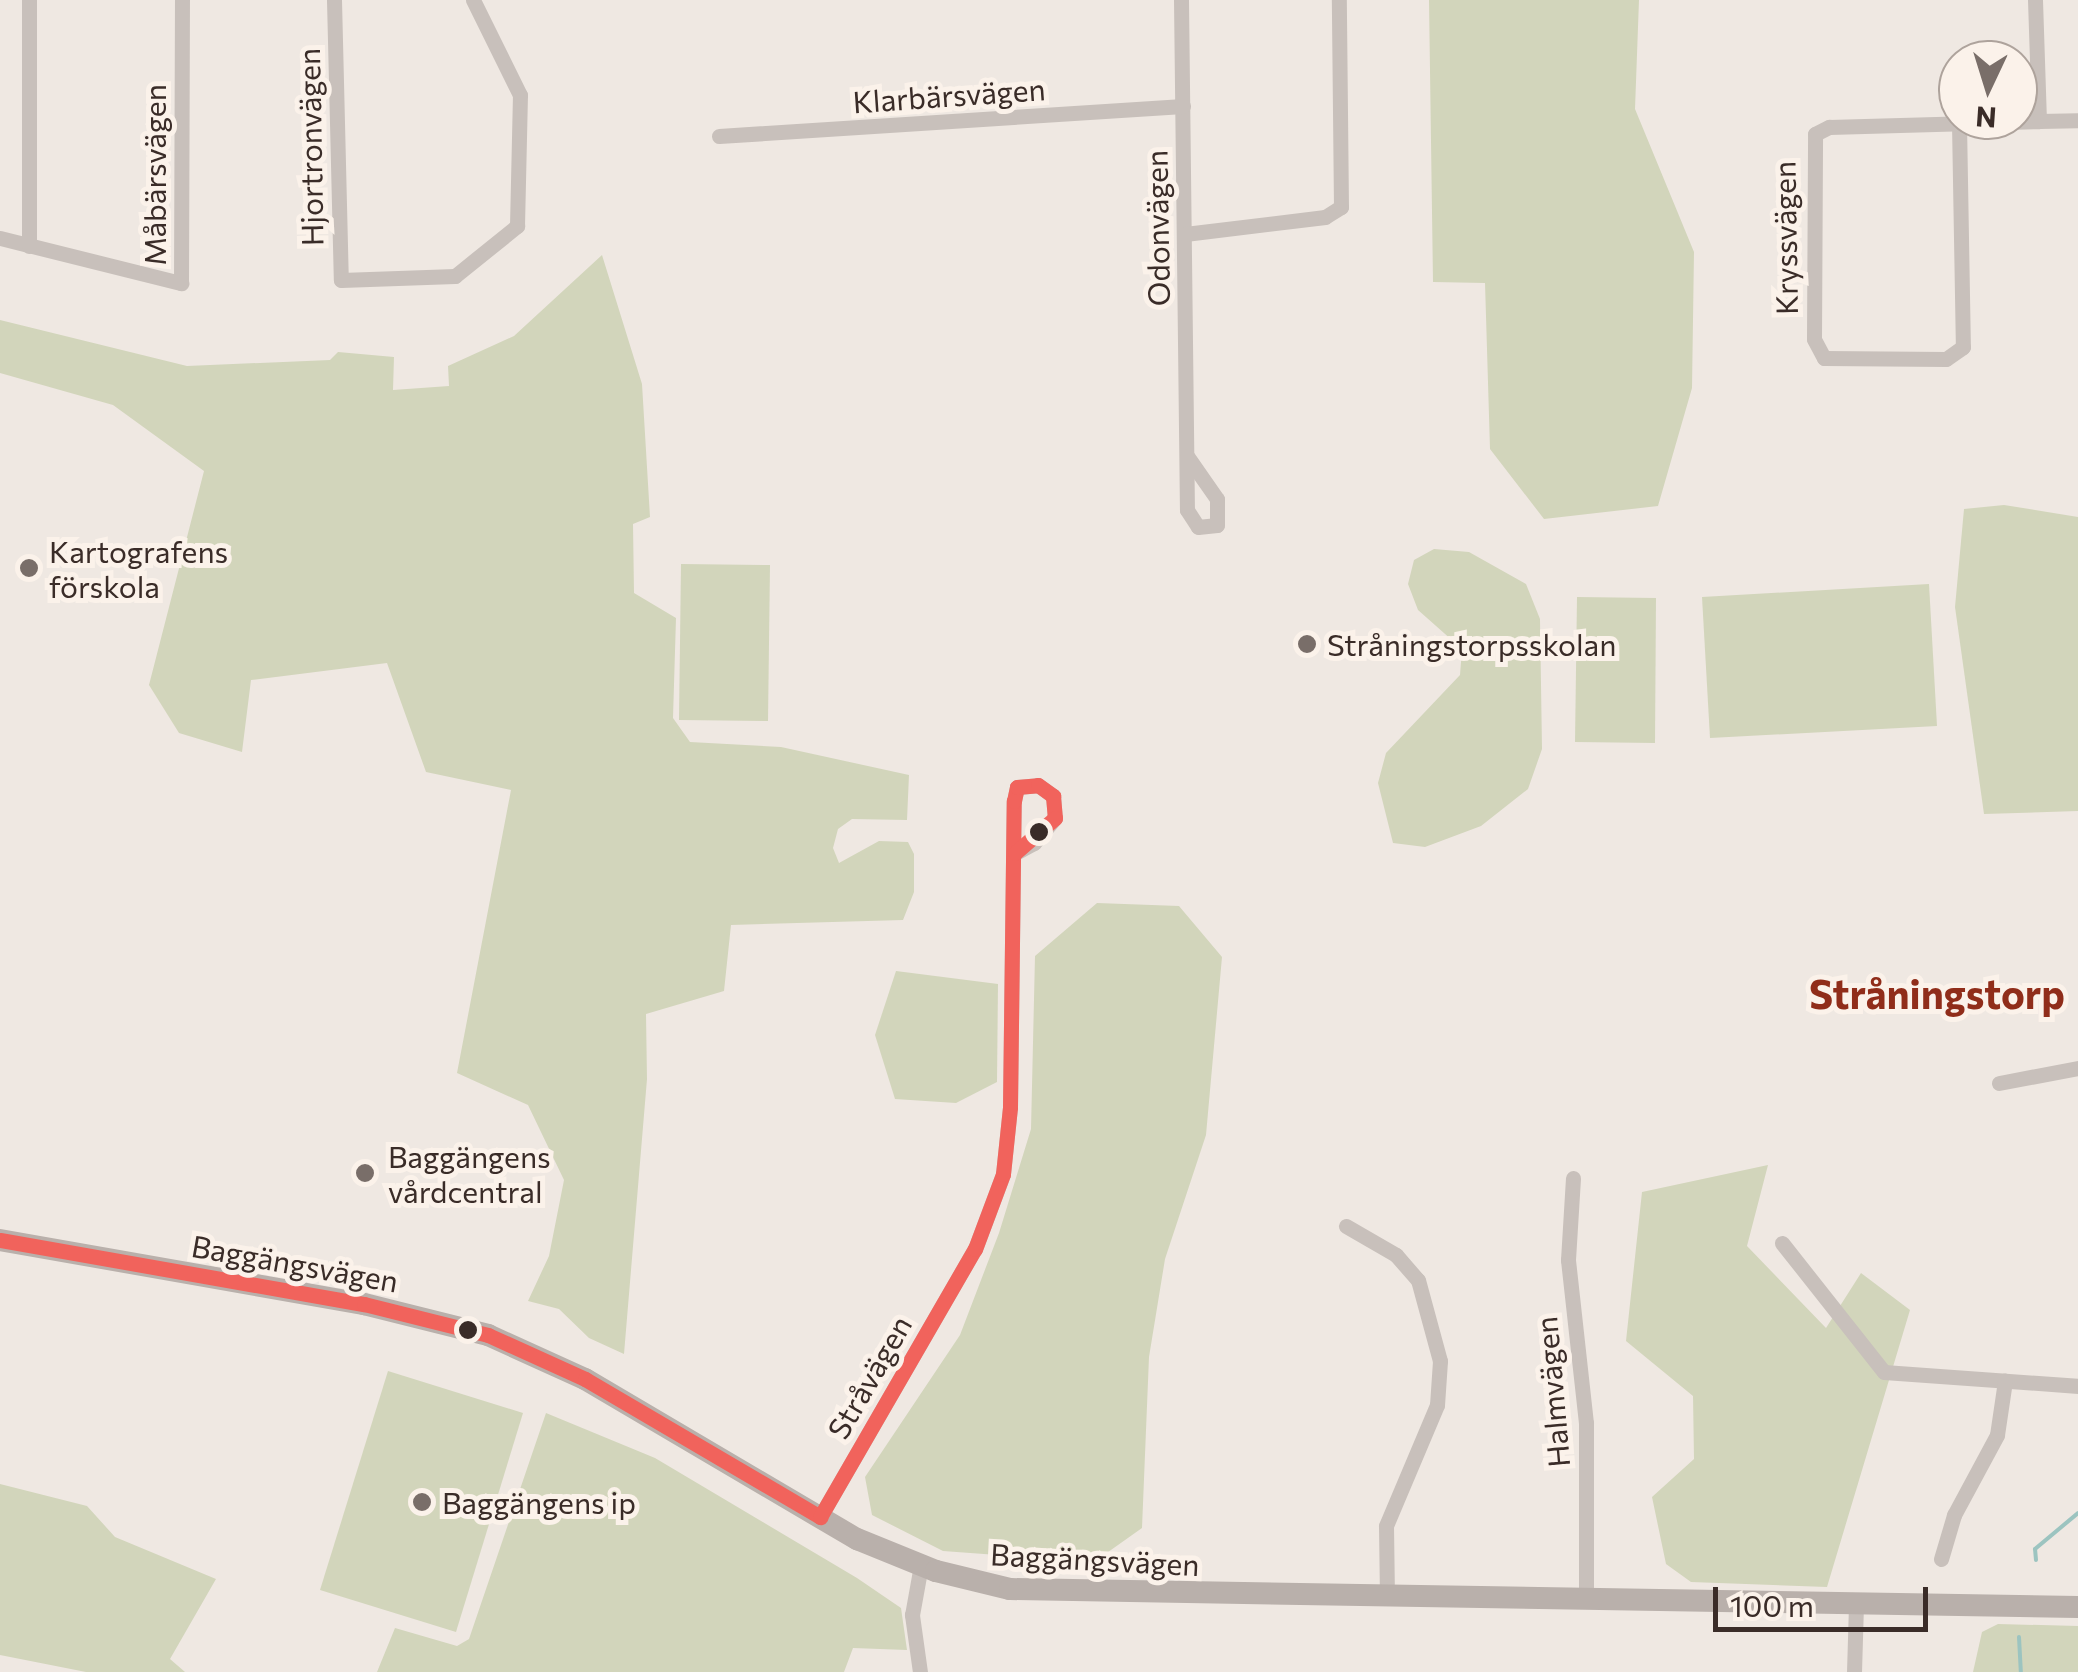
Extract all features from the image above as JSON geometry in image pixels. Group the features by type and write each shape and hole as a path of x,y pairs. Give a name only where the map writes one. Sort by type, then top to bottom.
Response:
{"street":[{"path":"30,0 30,246"},
{"name":"Måbärsvägen","path":"0,238 181,283 182,0"},
{"name":"Hjortronvägen","path":"334,0 341,280 456,276 517,226 520,95 473,0"},
{"name":"Odonvägen","path":"1181,0 1187,456"},
{"path":"1185,234 1325,217 1341,208 1339,0"},
{"path":"2036,0 2039,121"},
{"name":"Klarbärsvägen","path":"719,136 1183,106"},
{"name":"Kryssvägen","path":"2039,121 2078,120"},
{"name":"Kryssvägen","path":"1960,123 1963,347 1946,358 1824,358 1814,340 1814,134 1829,127 1960,123"},
{"name":"Stråvägen","path":"820,1517 976,1249 1003,1174 1010,1108 1015,853"},
{"path":"1999,1083 2078,1068"},
{"name":"Halmvägen","path":"1573,1178 1568,1260 1586,1423 1586,1601"},
{"path":"1346,1226 1396,1255 1418,1280 1440,1361 1437,1405 1386,1526 1387,1598"},
{"name":"Baggängsvägen","path":"0,1240 364,1304 488,1335 585,1379 820,1517 921,1566 974,1582 1062,1594 2078,1607"},
{"path":"1782,1244 1884,1372 2078,1386"},
{"path":"1942,1559 1954,1514 1997,1435 2005,1381"},
{"path":"920,1672 912,1615 921,1566"},
{"path":"1854,1672 1856,1604"}],"green space":[{"path":"1429,0 1639,0 1635,109 1694,252 1692,388 1658,506 1544,519 1490,449 1485,283 1433,282"},
{"path":"602,255 642,384 650,517 633,524 634,593 676,618 673,718 690,742 781,747 909,775 907,820 852,819 838,829 833,848 839,863 879,841 908,842 914,854 914,892 903,920 731,925 724,991 646,1014 647,1079 624,1354 589,1338 559,1309 528,1301 549,1256 564,1180 528,1105 457,1073 511,790 426,772 387,663 251,680 242,752 179,733 149,685 204,471 113,405 0,373 0,320 187,366 330,360 338,352 394,357 393,390 449,386 448,366 514,336"},
{"path":"2004,505 2078,517 2078,811 1984,814 1955,607 1964,509"},
{"path":"1434,549 1469,552 1526,584 1540,619 1542,749 1528,789 1481,826 1425,847 1393,843 1378,783 1386,753 1460,675 1462,649 1418,610 1408,584 1414,560"},
{"path":"681,564 770,565 768,721 679,720"},
{"path":"1929,584 1937,726 1710,738 1702,597"},
{"path":"1577,597 1656,598 1655,743 1575,742"},
{"path":"1097,903 1179,906 1222,957 1206,1135 1165,1259 1149,1357 1142,1528 1094,1562 943,1551 872,1515 865,1477 960,1335 999,1233 1031,1129 1035,956"},
{"path":"896,971 998,984 997,1082 956,1103 895,1099 875,1035"},
{"path":"1768,1165 1747,1246 1826,1328 1861,1273 1910,1310 1827,1587 1691,1582 1666,1564 1652,1497 1694,1459 1693,1396 1626,1341 1642,1192"},
{"name":"Baggängens ip","path":"388,1371 523,1413 456,1632 320,1590"},
{"path":"546,1413 655,1458 857,1578 901,1608 907,1650 853,1648 844,1672 377,1672 395,1628 457,1646 469,1639"},
{"path":"0,1484 87,1506 115,1537 216,1579 170,1659 185,1672 86,1672 0,1655"},
{"path":"1998,1624 2078,1626 2078,1672 1973,1672 1982,1632"}],"waterway":[{"path":"2036,1560 2035,1549 2078,1513"},
{"path":"2019,1637 2021,1672"}],"transit line":[{"path":"820,1517 975,1249 1003,1174 1010,1107 1014,801 1017,787 1038,785 1053,796 1055,818 1015,853"},
{"path":"0,1240 364,1304 488,1335 585,1379 820,1517"}],"place":[{"name":"Kartografens förskola","path":"29,568"},
{"name":"Stråningstorpsskolan","path":"1307,644"},
{"name":"Baggängens vårdcentral","path":"365,1173"},
{"name":"Baggängens ip","path":"422,1502"}],"district":[{"name":"Stråningstorp","path":"1937,993"}]}
